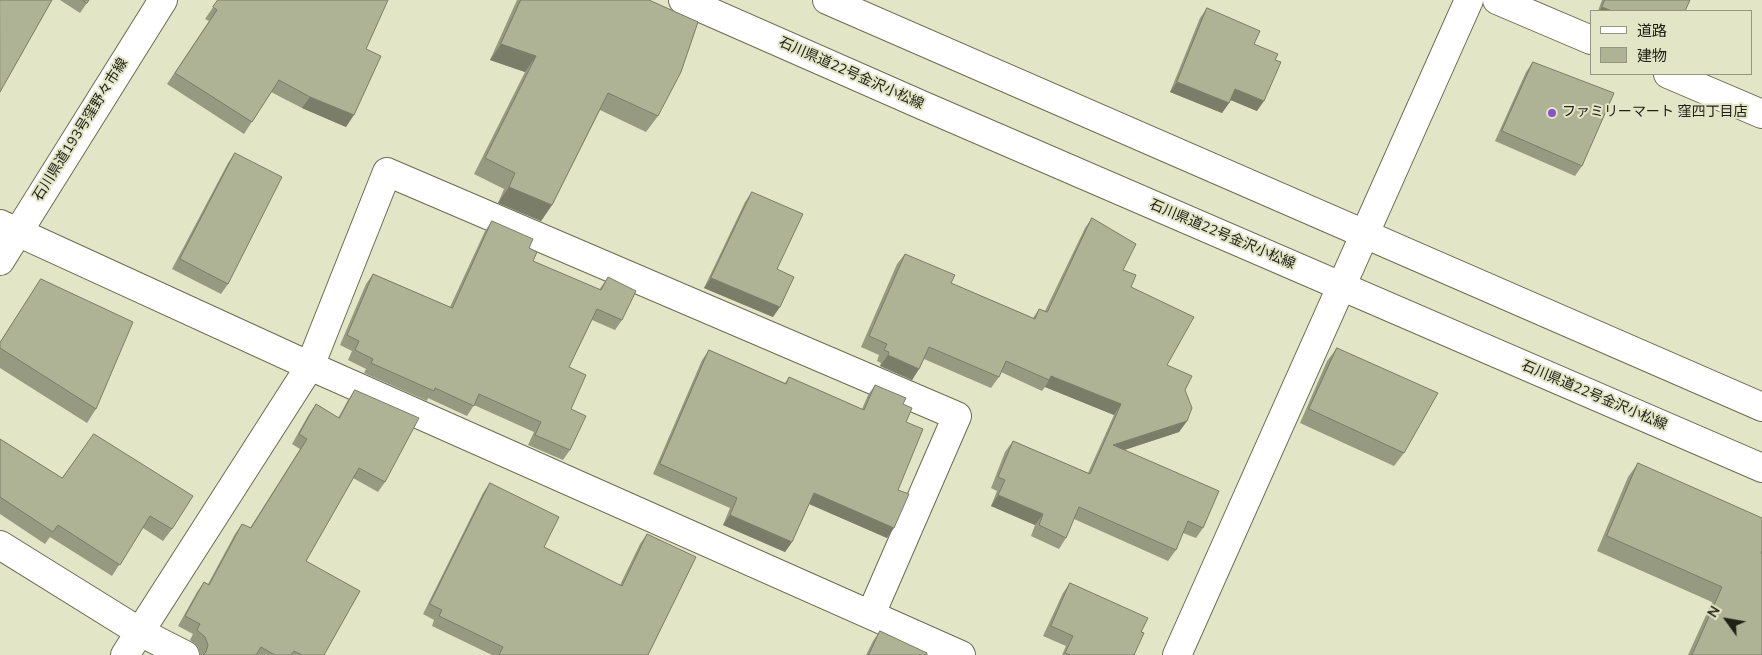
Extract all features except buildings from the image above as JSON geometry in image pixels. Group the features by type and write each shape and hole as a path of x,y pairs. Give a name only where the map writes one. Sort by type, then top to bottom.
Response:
{"street":[{"name":"石川県道193号窪野々市線","path":"0,260 9,229 163,0"},
{"name":"石川県道22号金沢小松線","path":"683,0 960,122 1342,285 1621,409 1762,468"},
{"path":"827,0 1762,407"},
{"path":"1177,655 1469,0"},
{"path":"1497,0 1590,40"},
{"path":"1670,75 1762,114"},
{"path":"126,655 310,366 387,172 957,416 871,614"},
{"path":"9,229 310,366 961,655"},
{"path":"0,545 140,632 186,655"}],"place":[{"name":"ファミリーマート 窪四丁目店","path":"1552,113"}]}
